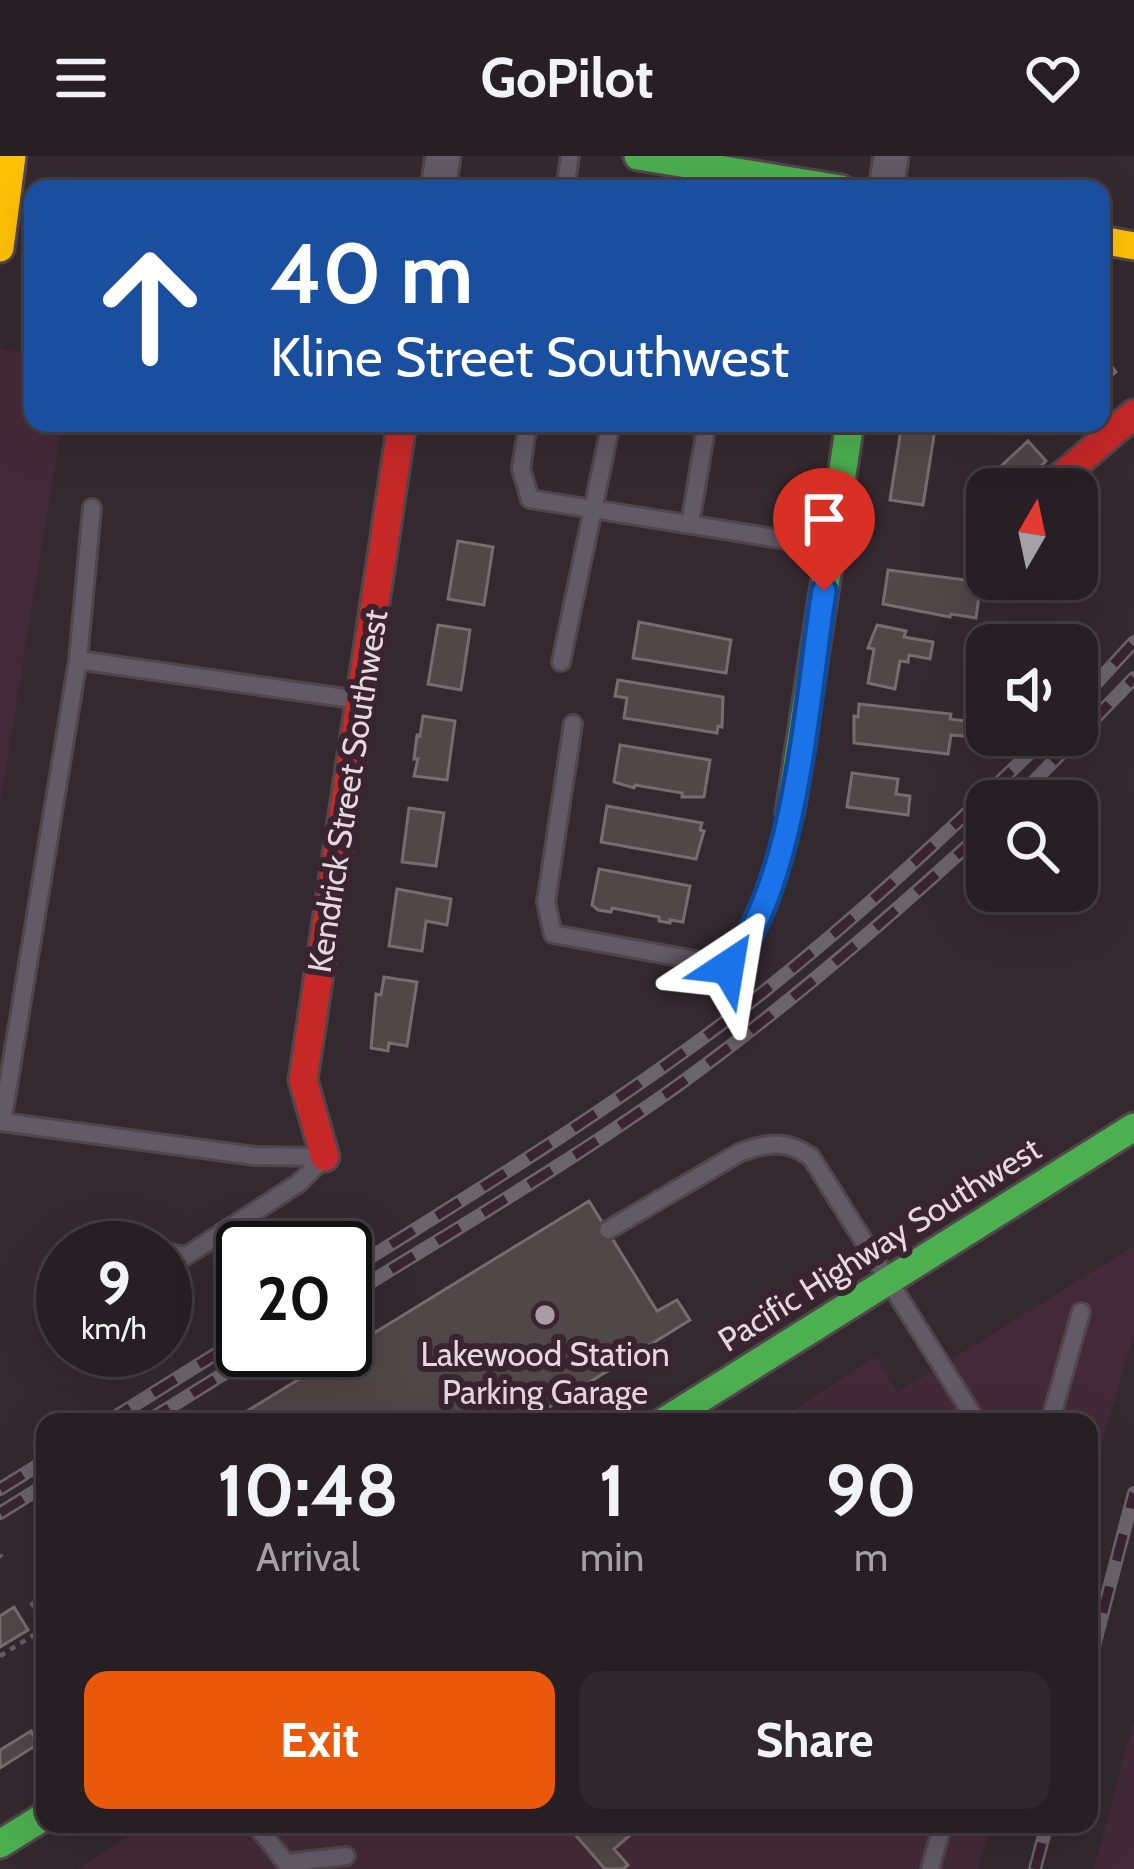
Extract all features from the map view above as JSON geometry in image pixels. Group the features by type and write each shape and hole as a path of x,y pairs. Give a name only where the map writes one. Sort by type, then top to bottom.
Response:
{"street":[{"path":"0,248 12,156"},
{"path":"655,157 789,180"},
{"path":"1071,468 1134,414"},
{"name":"Kendrick Street Southwest","path":"325,1156 303,1080 402,432"},
{"path":"790,812 849,432"},
{"name":"Pacific Highway Southwest","path":"677,1413 1134,1127"},
{"path":"0,1844 36,1822"}],"lane":[{"path":"527,432 521,469 530,499 831,547"},
{"path":"561,662 609,432"},
{"path":"690,524 705,432"},
{"path":"92,508 78,660 2,1122 255,1156 325,1156"},
{"path":"78,660 360,700"},
{"path":"573,724 546,902 553,934 728,967 748,943 762,913 790,812"},
{"path":"608,1230 739,1153 759,1145 799,1148 811,1157 971,1413"},
{"path":"192,1252 298,1183 325,1156"},
{"path":"1053,1413 1081,1312"},
{"path":"262,1833 286,1863 346,1856"},
{"path":"930,1869 940,1833"}],"path":[{"path":"31,1602 36,1611"},
{"path":"0,1656 36,1632"}],"shaded area":[{"path":"0,349 24,353 24,432 61,432 0,803"},
{"path":"1134,1246 1134,1333 1098,1457 1098,1413 789,1413 876,1357 897,1393"},
{"path":"1134,1721 1134,1869 1094,1869"},
{"path":"134,1833 988,1833 978,1869 78,1869"}],"building":[{"path":"901,432 935,432 923,505 890,500"},
{"path":"1028,441 1046,461 1039,468 999,468"},
{"path":"458,541 493,547 484,605 448,599"},
{"path":"888,570 966,580 966,600 978,600 976,618 883,604"},
{"path":"639,622 731,640 726,673 633,658"},
{"path":"438,625 470,630 461,690 428,684"},
{"path":"877,625 906,631 904,637 933,642 930,659 909,655 908,662 900,661 895,689 868,683 874,649 868,648"},
{"path":"618,680 723,697 722,727 718,726 717,733 624,718 627,698 615,696"},
{"path":"859,704 951,714 950,719 966,721 964,736 951,735 948,754 854,743 854,716 858,717"},
{"path":"423,716 455,721 447,780 414,776"},
{"path":"620,745 710,760 704,797 682,797 682,793 614,782"},
{"path":"852,773 898,779 896,794 910,796 908,815 847,807"},
{"path":"607,806 702,823 696,859 601,842"},
{"path":"409,808 444,813 436,866 402,862"},
{"path":"599,869 690,886 683,922 659,921 659,917 612,908 611,912 598,910 592,905"},
{"path":"397,889 451,899 447,925 426,921 422,951 389,946"},
{"path":"384,977 417,982 407,1046 389,1043 388,1051 371,1048 376,994 381,995"},
{"name":"Lakewood Station Parking Garage","path":"589,1201 657,1311 677,1300 690,1320 540,1413 244,1413 302,1377 372,1377 372,1334"},
{"path":"14,1607 28,1630 0,1647 0,1616"},
{"path":"31,1731 36,1740 36,1745 0,1768 0,1750"},
{"path":"574,1833 626,1833 629,1836 614,1849 628,1865 605,1869"}],"railway":[{"path":"1098,681 1134,642"},
{"path":"1035,780 1134,678"},
{"path":"372,1256 600,1110 748,1004 902,874 1026,756"},
{"path":"372,1281 677,1086 836,962 966,847"},
{"path":"121,1413 216,1354"},
{"path":"160,1413 218,1377"},
{"path":"0,1489 36,1467"},
{"path":"0,1513 36,1491"},
{"path":"1098,1631 1134,1493"},
{"path":"1035,1869 1045,1833"}],"traffic: fast":[{"path":"638,156 786,180"},
{"path":"790,812 849,432"},
{"path":"677,1413 1134,1127"},
{"path":"0,1844 36,1822"}],"traffic: slow":[{"path":"0,248 12,156"},
{"path":"1110,242 1134,246"}],"traffic: jam":[{"path":"1071,468 1134,414"},
{"path":"325,1157 303,1080 401,432"}],"place":[{"name":"Lakewood Station Parking Garage","path":"545,1315"}],"route":[{"path":"728,967 748,943 776,872 790,812 824,591"}]}
